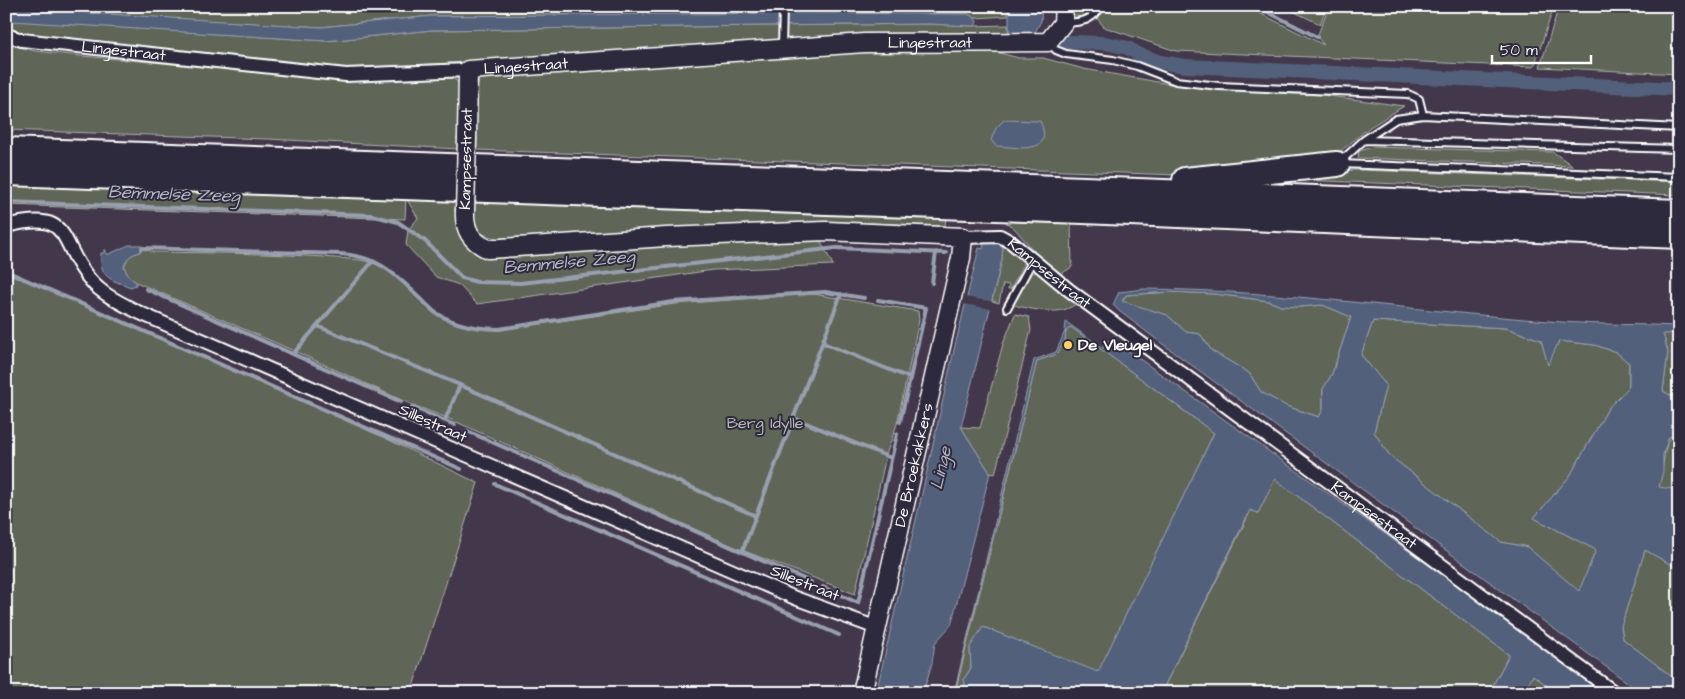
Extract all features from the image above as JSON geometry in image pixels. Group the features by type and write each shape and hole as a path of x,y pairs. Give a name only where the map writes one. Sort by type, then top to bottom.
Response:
{"highway":[{"path":"6,150 1138,190 1679,212"},
{"path":"1138,190 1182,180 1337,164"},
{"path":"6,172 1063,210 1679,236"}],"street":[{"path":"1048,42 1064,14"},
{"name":"Lingestraat","path":"6,35 22,40 346,75 468,70 865,43 1048,42"},
{"name":"Kampsestraat","path":"468,70 464,224 480,245 488,249 666,237 826,232 963,237 1000,236 1011,242 1083,300 1615,693"},
{"name":"Sillestraat","path":"6,226 36,221 57,227 64,234 92,282 110,296 140,313 795,598 876,628"},
{"name":"De Broekakkers","path":"862,693 961,258 963,237"}],"lane":[{"path":"782,49 783,6"},
{"path":"1064,14 1081,22 1091,18 1102,6"},
{"path":"1048,42 1056,50 1066,54 1113,60 1137,66 1176,81 1219,86 1408,94 1420,99 1423,115"},
{"path":"1337,164 1364,140 1396,120 1423,115 1679,128"},
{"path":"1364,140 1679,150"},
{"path":"1337,164 1679,177"},
{"path":"1007,308 1033,260"}],"green space":[{"path":"6,6 581,6 581,15 432,16 321,27 6,9"},
{"path":"798,6 1009,6 1008,16 975,18 968,14 797,13"},
{"path":"1067,6 1098,6 1089,13 1079,16 1072,15"},
{"path":"1108,6 1245,6 1324,45 1317,37 1329,6 1554,6 1534,67 1176,51 1104,27 1097,18"},
{"path":"1282,6 1327,6 1320,24"},
{"path":"1559,6 1679,6 1679,74 1540,67"},
{"path":"6,20 326,41 432,30 929,24 1008,25 1009,35 891,36 344,68 19,34 6,27"},
{"path":"6,43 35,51 336,80 447,77 456,80 460,86 459,149 268,139 6,130"},
{"path":"973,46 1019,58 1043,58 1084,69 1175,85 1322,95 1404,106 1370,127 1342,150 1330,155 1206,176 477,150 476,95 479,79 485,75 613,65"},
{"path":"1372,147 1553,152 1573,166 1358,158 1359,151"},
{"path":"1358,170 1679,182 1679,195 1273,179 1316,171"},
{"path":"6,183 458,199 474,243 818,236 833,265 713,270 477,304 459,285 436,277 406,245 408,230 418,218 406,198 405,219 6,205"},
{"path":"470,200 946,217 945,226 872,223 498,238 477,231 471,224"},
{"path":"1001,219 1071,222 1072,267 1061,274 1047,266 1014,228"},
{"path":"1003,244 1008,244 1024,259 1024,263 1011,289 1008,289 1009,285 1003,284 999,303 992,301 1002,259"},
{"name":"Berg Idylle","path":"142,248 153,252 238,253 350,259 370,262 385,268 426,307 441,317 465,326 499,330 675,304 813,294 918,311 919,320 897,424 887,452 855,594 739,549 452,420 408,403 136,282 128,276 124,267 129,257 140,252"},
{"path":"1039,271 1078,302 1071,307 1055,311 1013,305 1028,276"},
{"path":"6,272 383,437 478,483 411,693 6,693 6,581 10,571 6,570"},
{"path":"1170,292 1215,294 1269,301 1281,306 1323,305 1351,317 1332,374 1323,389 1323,410 1319,417 1286,406 1261,392 1249,373 1212,351 1200,334 1186,332 1167,315 1122,302 1126,295"},
{"path":"1015,314 1029,317 1031,330 995,474 990,473 961,427 980,428 1003,344"},
{"path":"1373,321 1506,328 1541,340 1548,364 1559,341 1595,345 1616,352 1629,363 1629,387 1609,407 1570,476 1534,518 1596,550 1579,592 1527,547 1501,542 1390,456 1374,432 1386,385 1361,355"},
{"path":"1071,327 1214,433 1098,673 983,627 970,648 971,668 964,679 967,693 955,693 1037,361 1057,354 1065,340 1066,331"},
{"path":"1679,333 1679,401 1663,391 1668,352 1663,334"},
{"path":"1679,435 1679,490 1659,488 1669,436"},
{"path":"1275,479 1509,655 1489,693 1161,693 1251,510 1258,513"},
{"path":"1645,550 1679,569 1679,682 1623,639 1621,626"},
{"path":"1533,675 1557,693 1523,693"}],"water":[{"path":"1009,6 1042,6 1041,21 1034,34 1009,35"},
{"path":"7,8 321,27 432,16 797,13 968,14 975,18 977,22 975,26 929,24 432,30 326,41 12,21 6,20"},
{"path":"1004,120 1040,121 1044,132 1043,140 1039,145 1032,147 996,146 991,140 996,128"},
{"name":"Linge","path":"984,243 1003,244 1002,259 961,427 990,473 951,625 935,643 932,663 923,693 876,693 954,350 979,248 983,249"},
{"path":"129,245 141,245 142,248 140,252 129,257 124,267 128,276 136,282 136,285 131,287 108,277 104,273 101,261 101,253 104,253 104,250 106,250 106,254 109,254"},
{"path":"1144,289 1248,293 1562,322 1679,326 1679,333 1663,334 1668,352 1663,391 1679,401 1679,435 1669,437 1663,454 1663,471 1659,487 1679,490 1679,569 1645,550 1621,626 1623,639 1679,682 1679,693 1642,693 1119,311 1113,305 1119,292","holes":["1170,292 1215,294 1269,301 1281,306 1323,305 1351,317 1332,374 1323,389 1323,410 1319,417 1286,406 1261,392 1249,373 1212,351 1200,334 1186,332 1167,315 1122,301 1126,295","1373,321 1506,328 1541,340 1548,365 1559,341 1595,345 1616,352 1629,363 1629,387 1609,407 1570,476 1534,518 1596,550 1579,591 1527,547 1501,542 1390,456 1374,432 1386,385 1361,355"]},
{"path":"1066,322 1103,348 1104,342 1113,340 1608,693 1557,693 1533,675 1523,693 1489,693 1509,655 1275,479 1258,513 1250,510 1161,693 967,693 964,679 971,668 970,647 983,627 1098,672 1214,433 1071,327 1066,331 1065,340 1057,354 1037,361 954,693 1034,360 1056,352 1065,331"}],"pier":[{"path":"965,297 994,302 992,309 963,304"}],"waterway":[{"path":"1256,6 1317,37"},
{"path":"1067,42 1105,43 1128,48 1160,62 1185,66 1679,89"},
{"name":"Bemmelse Zeeg","path":"6,202 371,215 398,222 425,241 462,278 477,282 520,283 837,248 946,253"},
{"path":"142,248 353,255 374,261 383,266 436,313 459,324 490,329 673,302 825,292 864,298"},
{"path":"932,283 936,252"},
{"path":"293,354 373,261"},
{"path":"6,271 461,469"},
{"path":"146,289 401,402"},
{"path":"742,552 841,294"},
{"path":"878,300 926,308 900,422"},
{"path":"317,326 460,385 756,516"},
{"path":"823,343 910,378"},
{"path":"445,420 460,385"},
{"path":"412,407 455,425"},
{"path":"794,418 891,458"},
{"path":"467,431 811,582"},
{"path":"823,587 858,603 897,434"},
{"path":"495,484 839,635"}],"place":[{"name":"De Vleugel","path":"1068,345"}]}
